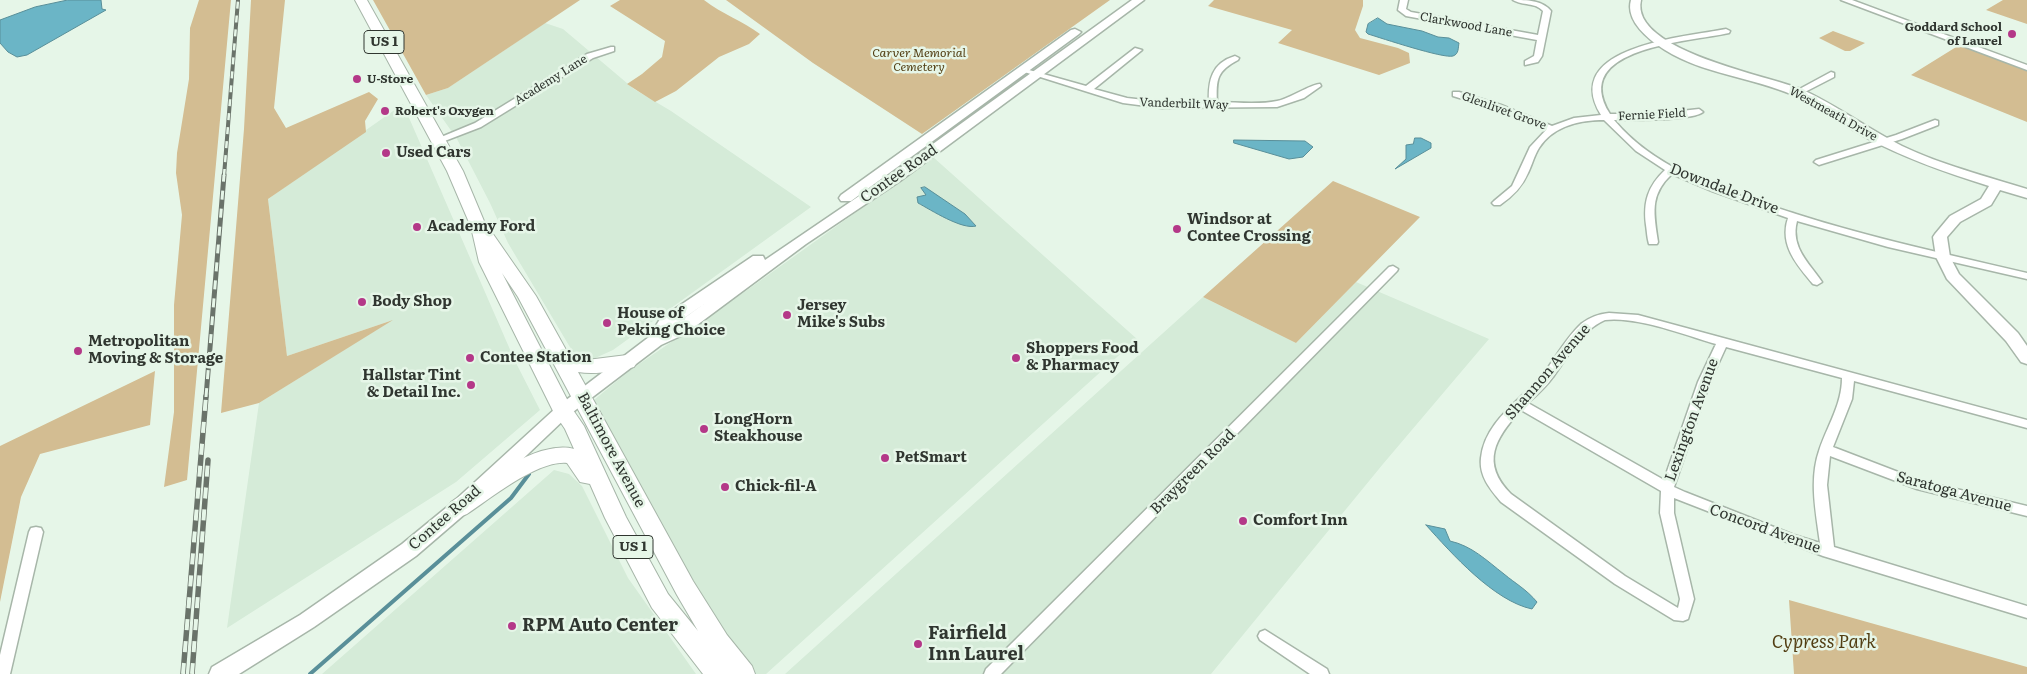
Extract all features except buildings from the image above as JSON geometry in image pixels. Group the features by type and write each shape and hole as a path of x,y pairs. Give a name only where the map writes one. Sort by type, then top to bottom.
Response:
{"main road":[{"name":"Baltimore Avenue","path":"361,0 406,84 426,114 455,171 479,227 488,262 718,642 743,674"},
{"name":"Baltimore Avenue","path":"479,227 528,296 564,362 573,403 574,426 616,518 660,601 718,674"},
{"path":"564,362 587,367 628,362"},
{"path":"459,508 528,466 544,458 563,454 579,460 616,518"},
{"path":"660,601 676,602 718,642"}],"street":[{"path":"927,146 963,117 968,109 1121,0"},
{"name":"Contee Road","path":"655,341 666,323 878,175 927,146 1036,75 1139,0"},
{"name":"Clarkwood Lane","path":"1404,0 1402,10 1409,14 1541,38"},
{"path":"1517,0 1538,4 1545,7 1547,11 1536,60 1528,63"},
{"name":"Westmeath Drive","path":"1636,0 1636,14 1645,29 1664,44 1706,64 1798,92 1882,141 1911,154 2027,194"},
{"path":"1844,0 2027,68"},
{"path":"1664,44 1726,31"},
{"name":"Downdale Drive","path":"1664,44 1636,51 1612,62 1600,72 1596,86 1598,102 1606,117 1636,147 1671,170 1794,216 1866,238 2027,276"},
{"name":"Academy Lane","path":"439,140 487,120 590,56 611,49"},
{"path":"1087,90 1138,50"},
{"path":"1213,105 1212,87 1215,73 1219,67 1236,58"},
{"name":"Vanderbilt Way","path":"1022,70 1140,104 1277,104 1301,96 1317,86"},
{"path":"1798,92 1831,75"},
{"name":"Glenlivet Grove","path":"1456,94 1498,106 1552,129"},
{"name":"Fernie Field","path":"1552,129 1586,118 1668,116 1699,112"},
{"path":"1819,162 1882,141 1898,138 1935,123"},
{"path":"1497,203 1510,195 1521,181 1533,150 1540,139 1552,129"},
{"name":"Contee Road","path":"220,674 355,589 433,532 573,403 655,341 679,330 801,241 895,178 927,146"},
{"path":"1653,242 1650,212 1651,199 1655,186 1671,170"},
{"path":"1997,184 1986,202 1955,219 1940,237 1942,257 1952,276 1995,319 2026,355"},
{"path":"1794,216 1790,232 1792,246 1803,265 1817,282"},
{"name":"Braygreen Road","path":"991,674 1393,269"},
{"name":"Shannon Avenue","path":"1683,615 1670,613 1620,580 1506,498 1493,484 1487,468 1489,449 1501,426 1548,375 1584,328 1600,318 1611,316 1638,319 2027,424"},
{"name":"Lexington Avenue","path":"1683,615 1687,599 1667,513 1667,489 1704,382 1722,343"},
{"path":"1828,552 1821,470 1826,449 1849,393 1848,377"},
{"name":"Concord Avenue","path":"1521,404 1667,489 1732,518 1828,552 2027,612"},
{"name":"Saratoga Avenue","path":"1826,449 1917,484 2027,511"},
{"path":"3,674 36,532"},
{"path":"1265,636 1322,674"}],"shaded area":[{"path":"545,23 563,29 634,89 671,111 811,207 613,350 593,359 577,359 508,243 457,139 426,95 448,88"},
{"path":"403,104 515,361 540,410 456,482 227,628 259,403 390,321 287,356 268,199"},
{"path":"933,157 1137,339 766,674 752,674 685,567 626,465 594,400 629,371 750,288"},
{"path":"1356,282 1489,339 1383,464 1211,674 785,674 1203,297 1296,343"},
{"path":"554,470 569,474 582,486 628,578 696,674 322,674"}],"green space":[{"path":"199,0 231,0 187,480 164,487 174,412 174,305 182,215 176,173 177,153 189,79 190,28"},
{"path":"251,0 285,0 274,108 286,128 369,92 378,99 365,121 366,132 268,199 287,356 393,320 259,403 221,413 244,129"},
{"path":"373,0 580,0 448,88 426,95"},
{"path":"620,0 704,0 760,34 749,44 719,57 676,91 655,102 627,84 662,57 665,41 610,6"},
{"name":"Carver Memorial Cemetery","path":"726,0 1110,0 922,134 813,63"},
{"path":"1214,0 1363,0 1363,6 1355,30 1360,38 1398,48 1409,53 1410,63 1379,75 1278,43 1292,30 1208,6"},
{"path":"2003,0 2027,0 2027,24 1986,10"},
{"path":"1833,31 1865,43 1850,51 1845,51 1819,38"},
{"path":"1961,44 2027,68 2027,122 1911,75"},
{"path":"1333,181 1420,217 1296,343 1203,297"},
{"path":"155,371 150,425 40,454 21,497 0,602 0,446"},
{"name":"Cypress Park","path":"1789,600 2027,667 2027,674 1794,674"}],"water":[{"path":"68,0 101,0 102,9 106,10 27,55 17,57 8,52 0,43 0,20 35,7"},
{"path":"1378,18 1387,24 1449,38 1459,43 1457,52 1453,56 1447,56 1412,48 1368,34 1366,32 1368,24"},
{"path":"1415,138 1421,138 1431,143 1431,148 1395,169 1406,159 1406,145 1413,144"},
{"path":"1234,140 1305,141 1313,147 1303,157 1289,159 1234,143"},
{"path":"925,187 965,214 976,226 955,222 918,203 917,197 926,195 921,188"},
{"path":"1426,525 1445,529 1450,541 1465,546 1478,554 1521,587 1537,602 1532,609 1503,597 1489,587 1474,575"}],"waterway":[{"path":"310,674 511,498 529,474"}],"railway":[{"path":"224,176 238,0"},
{"path":"206,397 224,175"},
{"path":"183,674 206,396"},
{"path":"192,674 208,460"}],"place":[{"name":"Goddard School of Laurel","path":"2012,34"},
{"name":"U-Store","path":"357,79"},
{"name":"Robert's Oxygen","path":"385,111"},
{"name":"Used Cars","path":"386,153"},
{"name":"Academy Ford","path":"417,227"},
{"name":"Windsor at Contee Crossing","path":"1177,229"},
{"name":"Body Shop","path":"362,302"},
{"name":"Jersey Mike's Subs","path":"787,315"},
{"name":"House of Peking Choice","path":"607,323"},
{"name":"Metropolitan Moving & Storage","path":"78,351"},
{"name":"Contee Station","path":"470,358"},
{"name":"Shoppers Food & Pharmacy","path":"1016,358"},
{"name":"Hallstar Tint & Detail Inc.","path":"471,385"},
{"name":"LongHorn Steakhouse","path":"704,429"},
{"name":"PetSmart","path":"885,458"},
{"name":"Chick-fil-A","path":"725,487"},
{"name":"Comfort Inn","path":"1243,521"},
{"name":"RPM Auto Center","path":"512,626"},
{"name":"Fairfield Inn Laurel","path":"918,644"}]}
